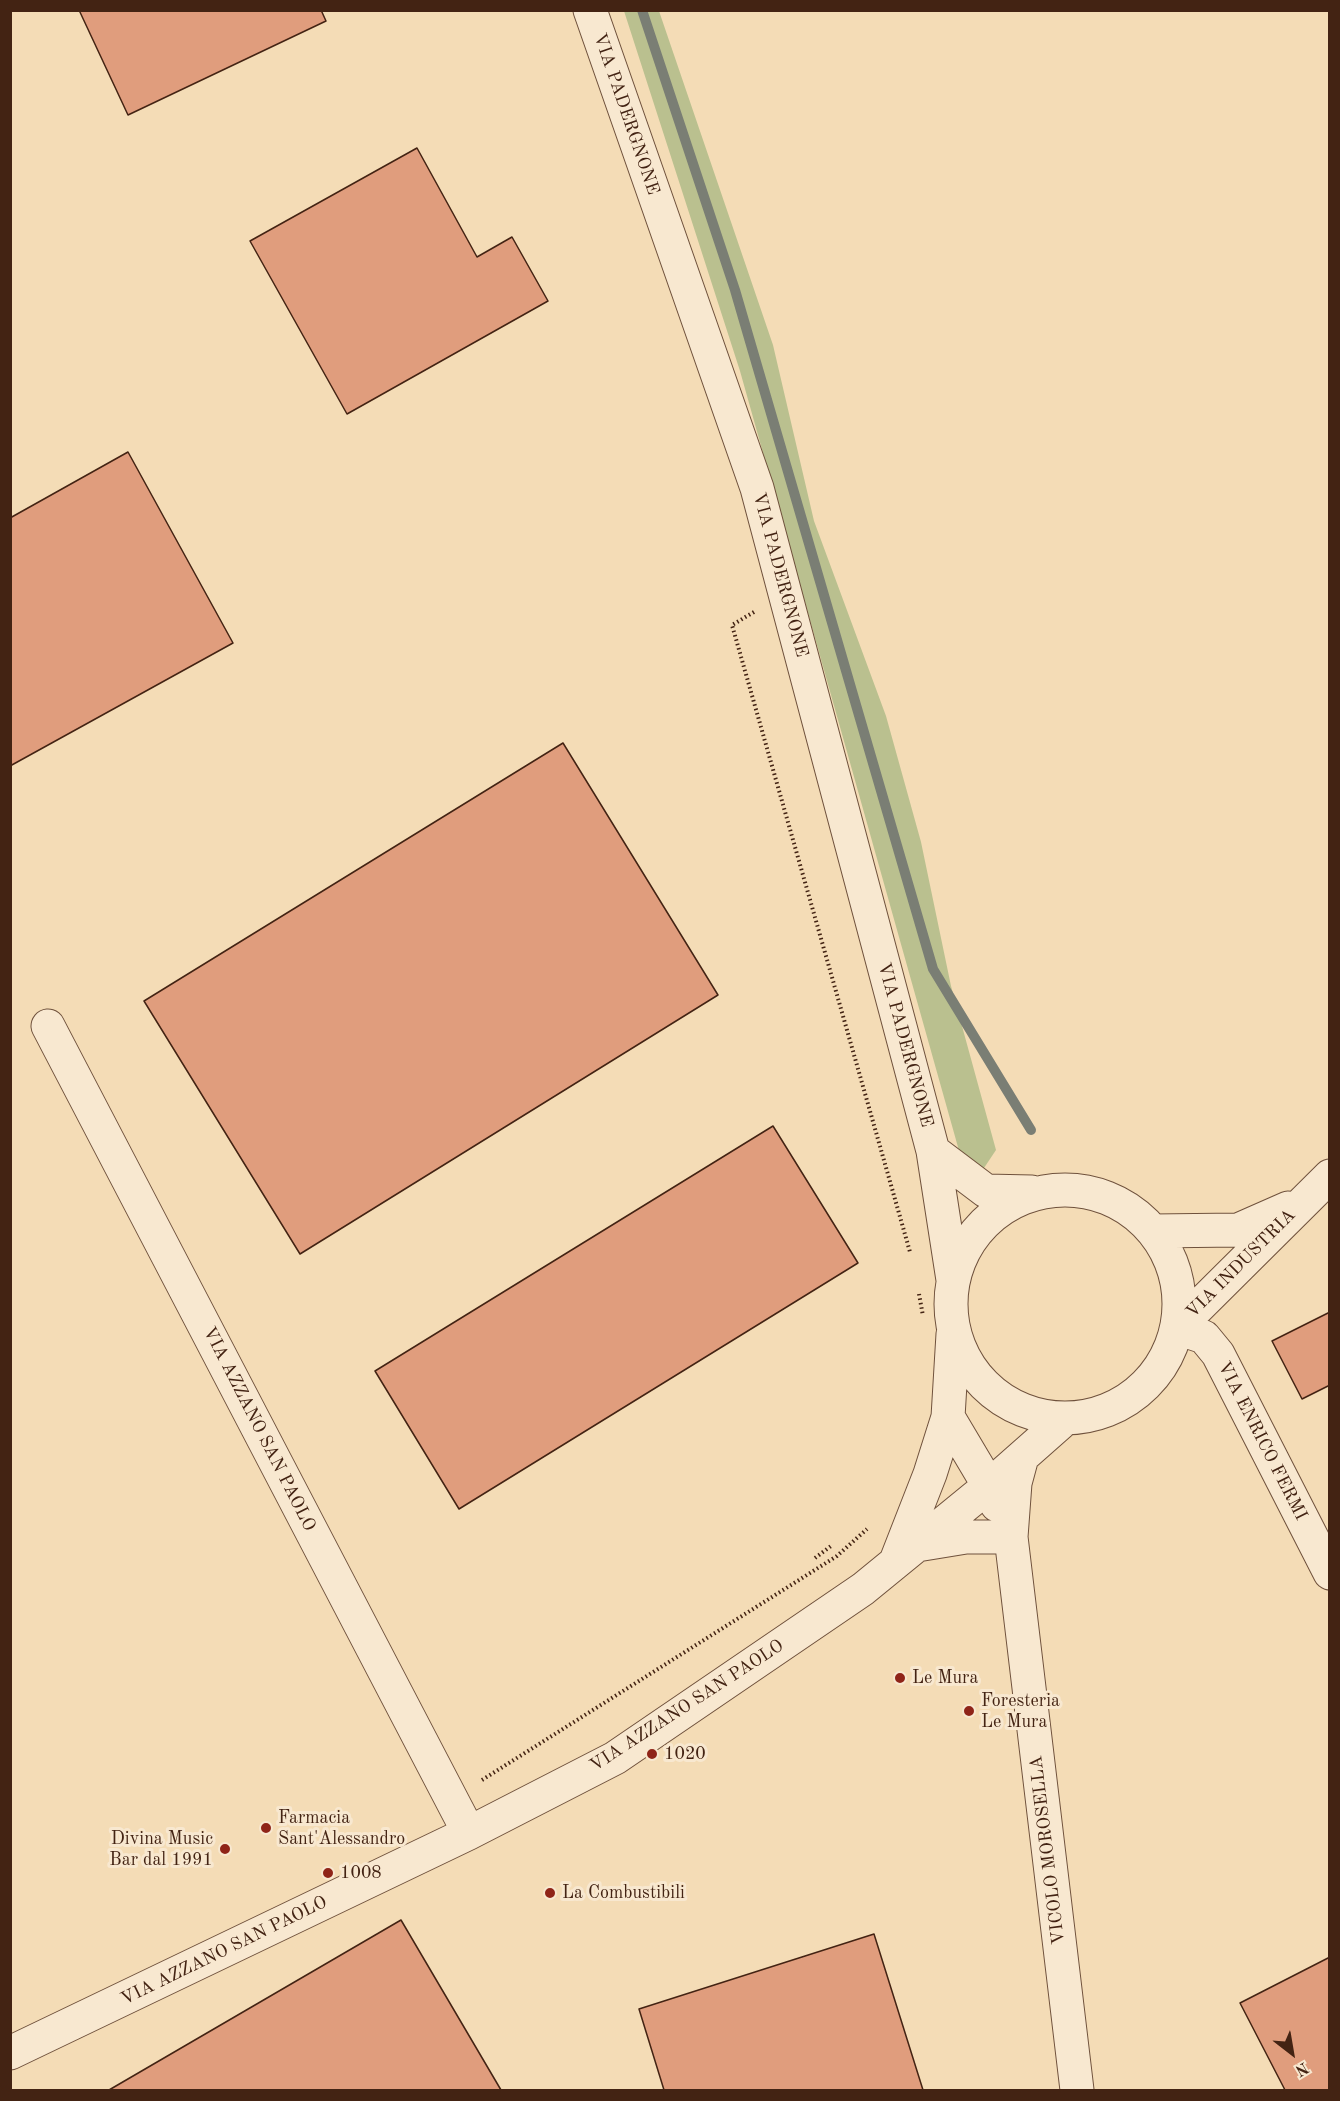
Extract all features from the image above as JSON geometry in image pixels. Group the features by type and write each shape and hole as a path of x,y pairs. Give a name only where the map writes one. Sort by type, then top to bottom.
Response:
{"street":[{"name":"VIA PADERGNONE","path":"590,10 757,488 933,1151 952,1280"},
{"name":"VIA AZZANO SAN PAOLO","path":"48,1026 469,1833"},
{"name":"VIA PADERGNONE","path":"933,1151 986,1191 1038,1192"},
{"name":"VIA INDUSTRIA","path":"1177,1328 1329,1176"},
{"path":"1063,1189 1089,1192 1113,1200 1135,1213 1153,1231 1167,1253 1176,1277 1179,1302 1177,1328 1160,1366 1137,1392 1116,1406 1092,1415 1066,1418 1032,1413 994,1394 976,1376 953,1331 950,1305 952,1280 961,1256 974,1234 992,1215 1038,1192 1063,1189"},
{"name":"VIA INDUSTRIA","path":"1153,1231 1238,1230 1306,1200"},
{"name":"VIA ENRICO FERMI","path":"1177,1328 1204,1337 1218,1354 1329,1574"},
{"name":"VIA AZZANO SAN PAOLO","path":"906,1554 948,1417 953,1331"},
{"path":"948,1417 989,1486 1011,1537"},
{"name":"VIA AZZANO SAN PAOLO","path":"10,2053 469,1833 615,1758 863,1589 989,1486 1066,1418"},
{"path":"1011,1537 1015,1483 1022,1457"},
{"path":"906,1554 966,1537 1011,1537"},
{"name":"VICOLO MOROSELLA","path":"1011,1537 1077,2091"}],"path":[{"path":"785,593 732,625 912,1263"},
{"path":"917,1285 923,1318"},
{"path":"452,1799 837,1556 864,1535 870,1525"},
{"path":"815,1558 831,1546"}],"green space":[{"path":"624,11 659,11 773,345 814,521 886,716 921,842 951,986 996,1150 976,1180 965,1172 740,371"}],"building":[{"path":"79,10 321,10 326,21 128,115"},
{"path":"417,148 477,257 512,237 548,301 347,414 250,241"},
{"path":"128,452 233,643 10,766 10,518"},
{"path":"563,743 718,995 300,1254 144,1001"},
{"path":"773,1126 858,1263 459,1509 375,1371"},
{"path":"1330,1312 1330,1385 1302,1399 1272,1341"},
{"path":"401,1920 501,2090 109,2090"},
{"path":"874,1934 923,2090 664,2090 639,2009"},
{"path":"1330,1957 1330,2090 1285,2090 1240,2003"}],"waterway":[{"path":"642,10 735,290 933,969 1031,1130"}],"place":[{"name":"Le Mura","path":"900,1678"},
{"name":"Foresteria Le Mura","path":"969,1711"},
{"name":"1020","path":"652,1754"},
{"name":"Farmacia Sant'Alessandro","path":"266,1828"},
{"name":"Divina Music Bar dal 1991","path":"225,1849"},
{"name":"1008","path":"328,1873"},
{"name":"La Combustibili","path":"550,1893"}]}
